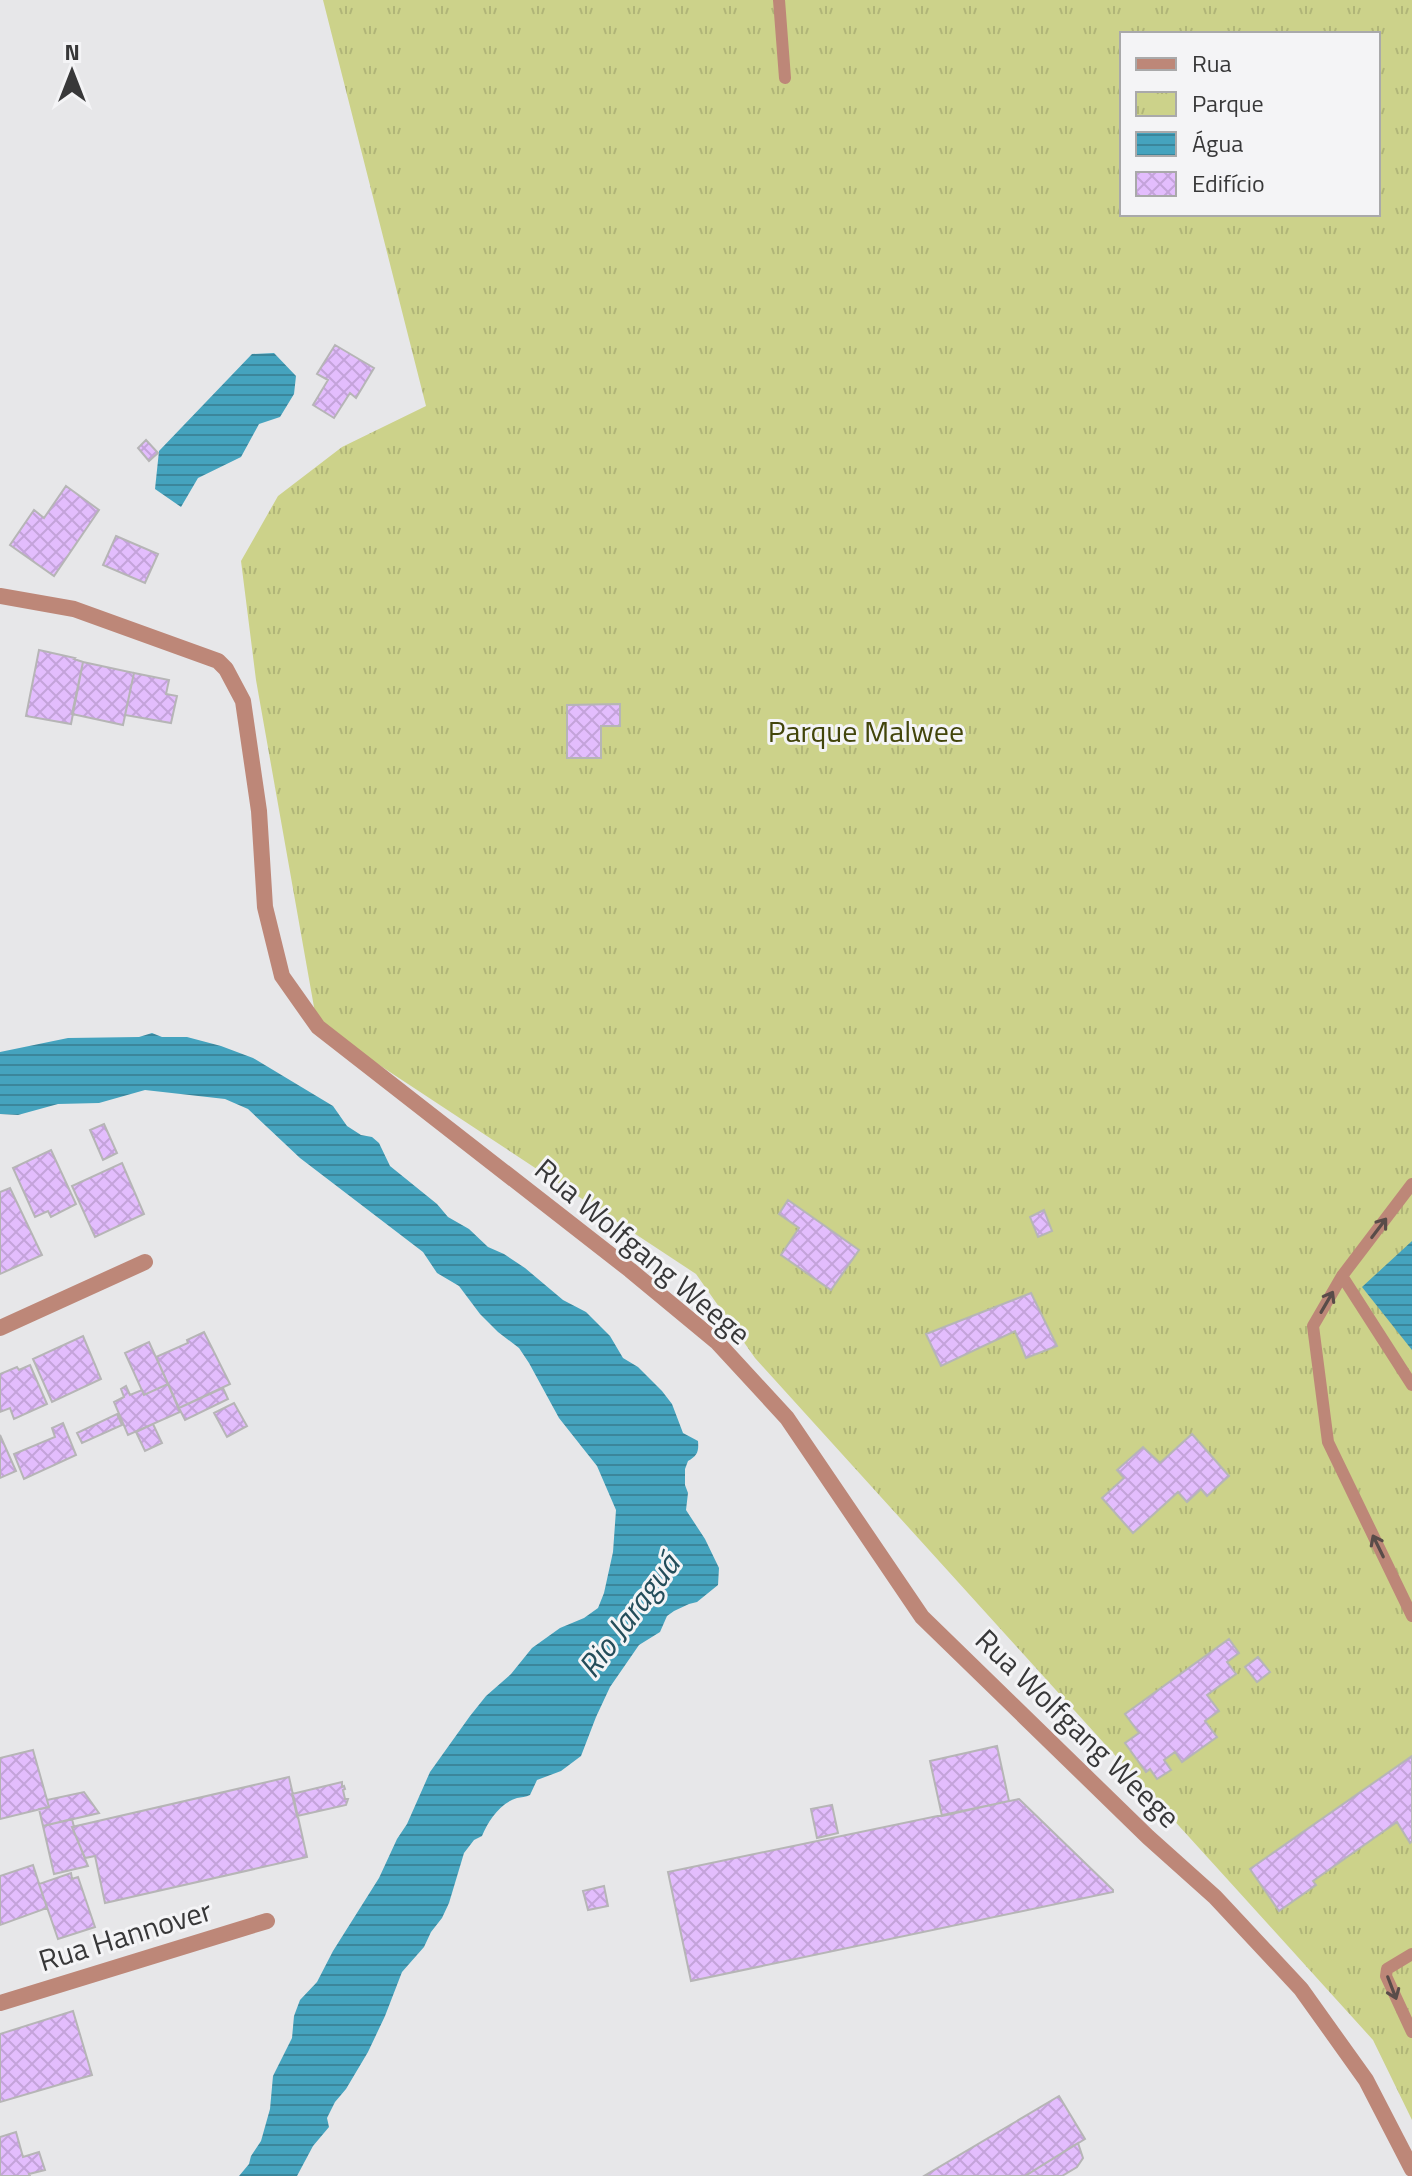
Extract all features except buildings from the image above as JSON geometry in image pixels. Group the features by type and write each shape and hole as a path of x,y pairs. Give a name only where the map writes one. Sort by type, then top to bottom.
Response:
{"street":[{"name":"Rua Wolfgang Weege","path":"0,596 74,609 218,661 226,669 243,701 259,811 265,907 282,976 318,1027 630,1270 717,1342 787,1418 922,1617 1148,1837 1215,1897 1301,1989 1366,2080 1412,2169"},
{"path":"0,1328 145,1262"},
{"name":"Rua Hannover","path":"0,2003 267,1921"}],"lane":[{"path":"779,0 785,78"},
{"path":"1412,1184 1342,1276 1313,1326 1328,1442 1412,1616"},
{"path":"1342,1276 1412,1385"},
{"path":"1412,1954 1387,1969 1386,1976 1412,2032"}],"green space":[{"name":"Parque Malwee","path":"323,0 1412,0 1412,2120 1373,2040 755,1358 696,1274 317,1024 256,680 241,561 278,496 342,447 426,406"}],"water":[{"path":"274,353 296,376 294,394 280,417 259,424 241,457 198,478 181,507 155,489 159,451 252,354"},
{"name":"Rio Jaraguá","path":"152,1033 162,1037 187,1037 253,1058 333,1106 347,1126 379,1143 390,1166 437,1204 448,1217 469,1229 488,1247 525,1268 563,1300 586,1312 610,1336 623,1358 638,1367 662,1391 672,1404 683,1433 698,1441 697,1453 685,1469 688,1493 686,1510 719,1568 718,1585 697,1602 667,1616 660,1632 639,1645 610,1687 581,1756 561,1771 537,1780 530,1795 517,1798 500,1808 482,1836 474,1840 464,1853 442,1918 424,1947 402,1972 368,2052 335,2102 327,2118 329,2127 313,2146 297,2176 239,2176 261,2141 270,2109 273,2076 292,2038 294,2016 300,2000 317,1982 379,1878 430,1772 470,1716 532,1648 560,1628 598,1608 613,1552 616,1510 597,1466 559,1418 519,1348 480,1314 459,1286 437,1273 423,1252 300,1158 248,1109 225,1099 145,1090 99,1103 58,1104 18,1115 0,1114 0,1052 68,1038 139,1037"},
{"path":"1412,1241 1412,1350 1362,1287"}]}
